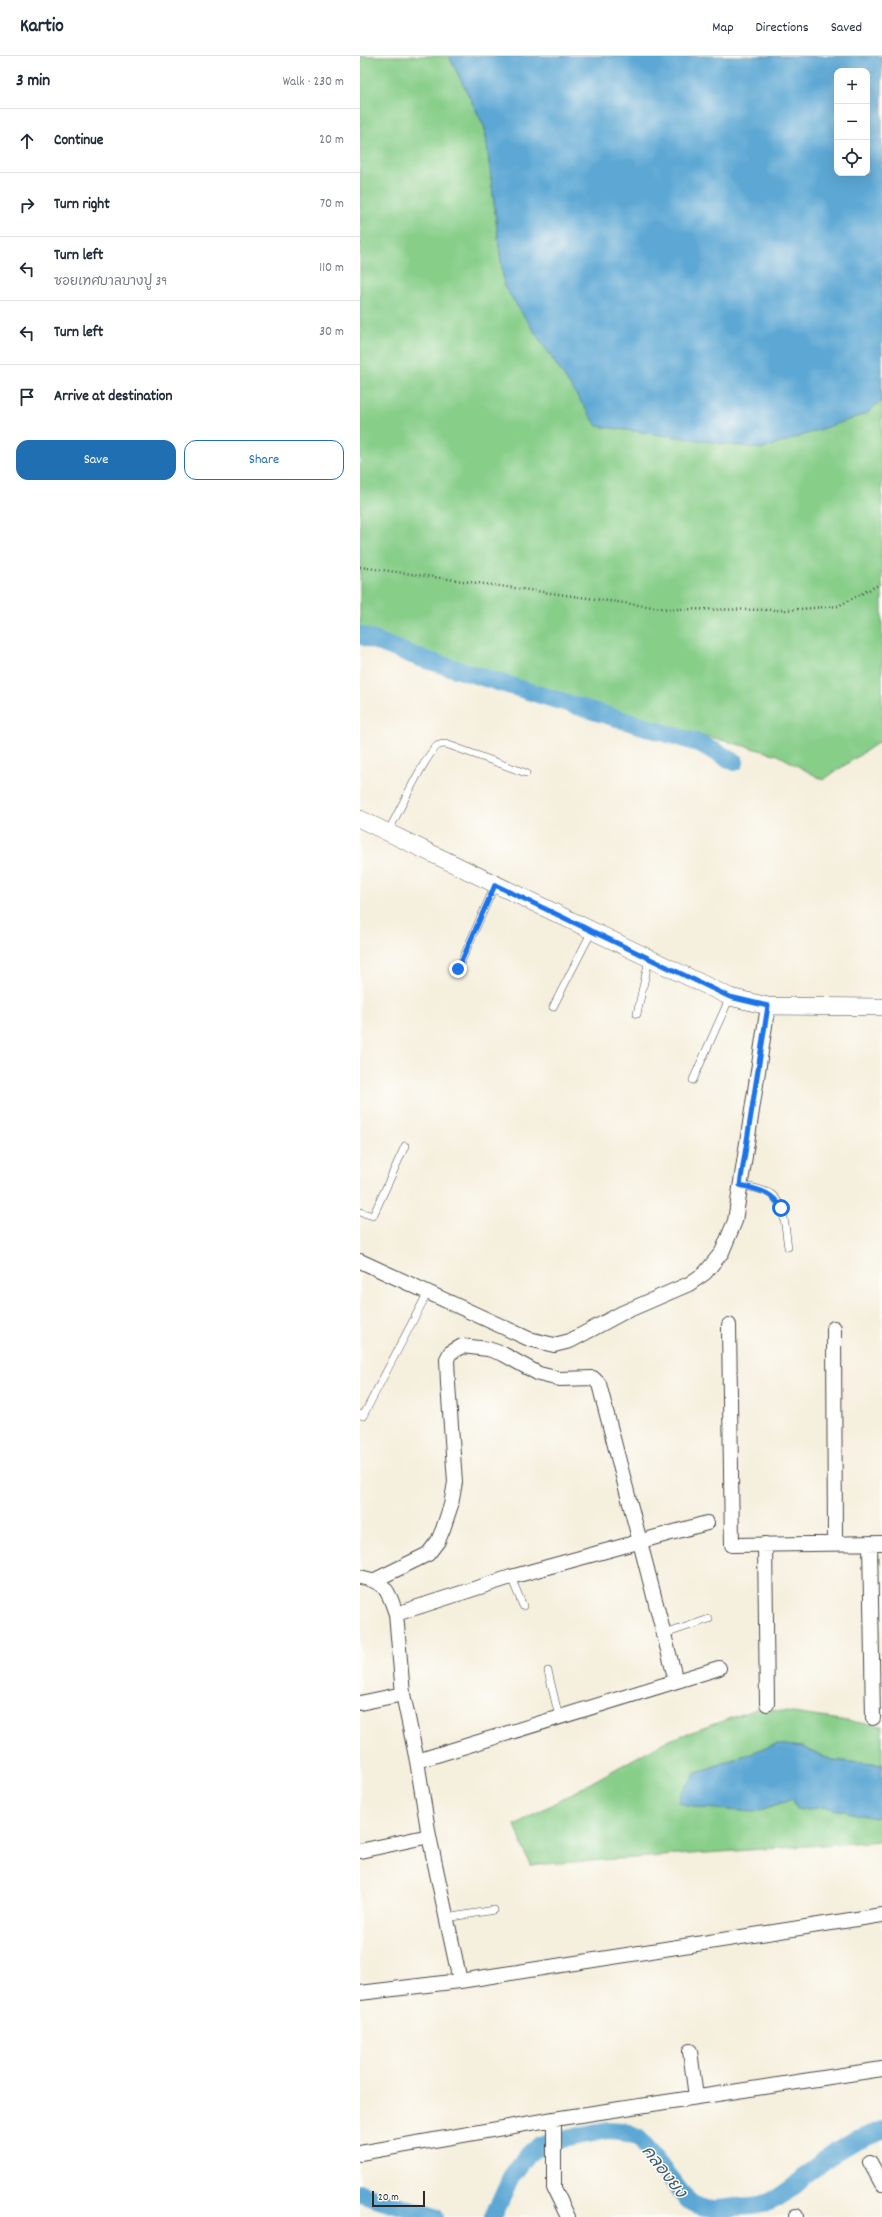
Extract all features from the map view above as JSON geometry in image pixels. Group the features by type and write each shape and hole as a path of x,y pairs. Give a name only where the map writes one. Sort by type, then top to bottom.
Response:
{"street":[{"path":"360,819 730,997 768,1006 882,1007"},
{"path":"360,1261 541,1343 554,1345 570,1341 622,1313 671,1294 689,1284 704,1273 722,1252 734,1221 768,1006"},
{"path":"729,1325 732,1545 876,1543 873,1718"},
{"path":"834,1328 835,1543"},
{"path":"375,1580 428,1554 438,1541 451,1505 455,1482 447,1359 450,1353 462,1346 488,1349 503,1354 539,1374 560,1379 584,1377 596,1379 642,1543 676,1681"},
{"path":"396,1614 511,1576 642,1543 708,1523"},
{"path":"765,1544 767,1704"},
{"path":"360,1577 375,1580 384,1585 396,1614 403,1694 417,1761 429,1836 460,1981"},
{"path":"417,1761 719,1668"},
{"path":"360,1703 403,1694"},
{"path":"360,1851 429,1836"},
{"path":"360,1993 460,1981 882,1916"},
{"path":"690,2051 696,2097"},
{"path":"360,2153 555,2124 696,2097 882,2069"},
{"path":"555,2124 554,2188 568,2217"},
{"path":"870,2162 882,2184"}],"lane":[{"path":"388,833 419,774 434,750 442,744 446,744 526,773"},
{"path":"458,969 495,885"},
{"path":"553,1007 592,931"},
{"path":"637,1014 649,958"},
{"path":"693,1080 730,997"},
{"path":"360,1212 373,1216 405,1146"},
{"path":"740,1185 770,1193 776,1199 781,1208 788,1247"},
{"path":"360,1414 363,1416 428,1292"},
{"path":"511,1576 523,1606"},
{"path":"665,1634 709,1619"},
{"path":"548,1671 559,1717"},
{"path":"447,1918 494,1910"}],"path":[{"path":"360,567 668,609 787,610 838,606 882,583"}],"green space":[{"path":"360,56 449,56 485,128 504,286 866,414 882,400 882,740 823,780 778,755 463,672 360,635"},
{"path":"759,1708 882,1726 882,1765 832,1760 802,1747 776,1744 696,1773 679,1803 703,1808 769,1807 793,1799 797,1810 825,1807 875,1818 882,1813 882,1841 530,1865 515,1825 664,1742"}],"water":[{"path":"449,56 882,56 882,400 866,414 763,449 597,426 504,286 485,128"},
{"path":"776,1744 802,1747 832,1760 882,1765 882,1813 875,1818 825,1807 797,1810 793,1799 754,1812 703,1808 679,1803 681,1793 696,1773"}],"waterway":[{"path":"360,635 423,659 701,744 735,762"},
{"name":"คลองยง","path":"493,2217 511,2177 528,2154 541,2146 563,2139 608,2130 622,2131 639,2139 688,2201 700,2207 723,2209 757,2206 778,2198 832,2154 857,2140 882,2130"},
{"name":"คลองยง","path":"360,2193 435,2217"}],"route":[{"path":"458,969 495,885 730,997 768,1006 740,1185 770,1193 776,1199 781,1208"}]}
